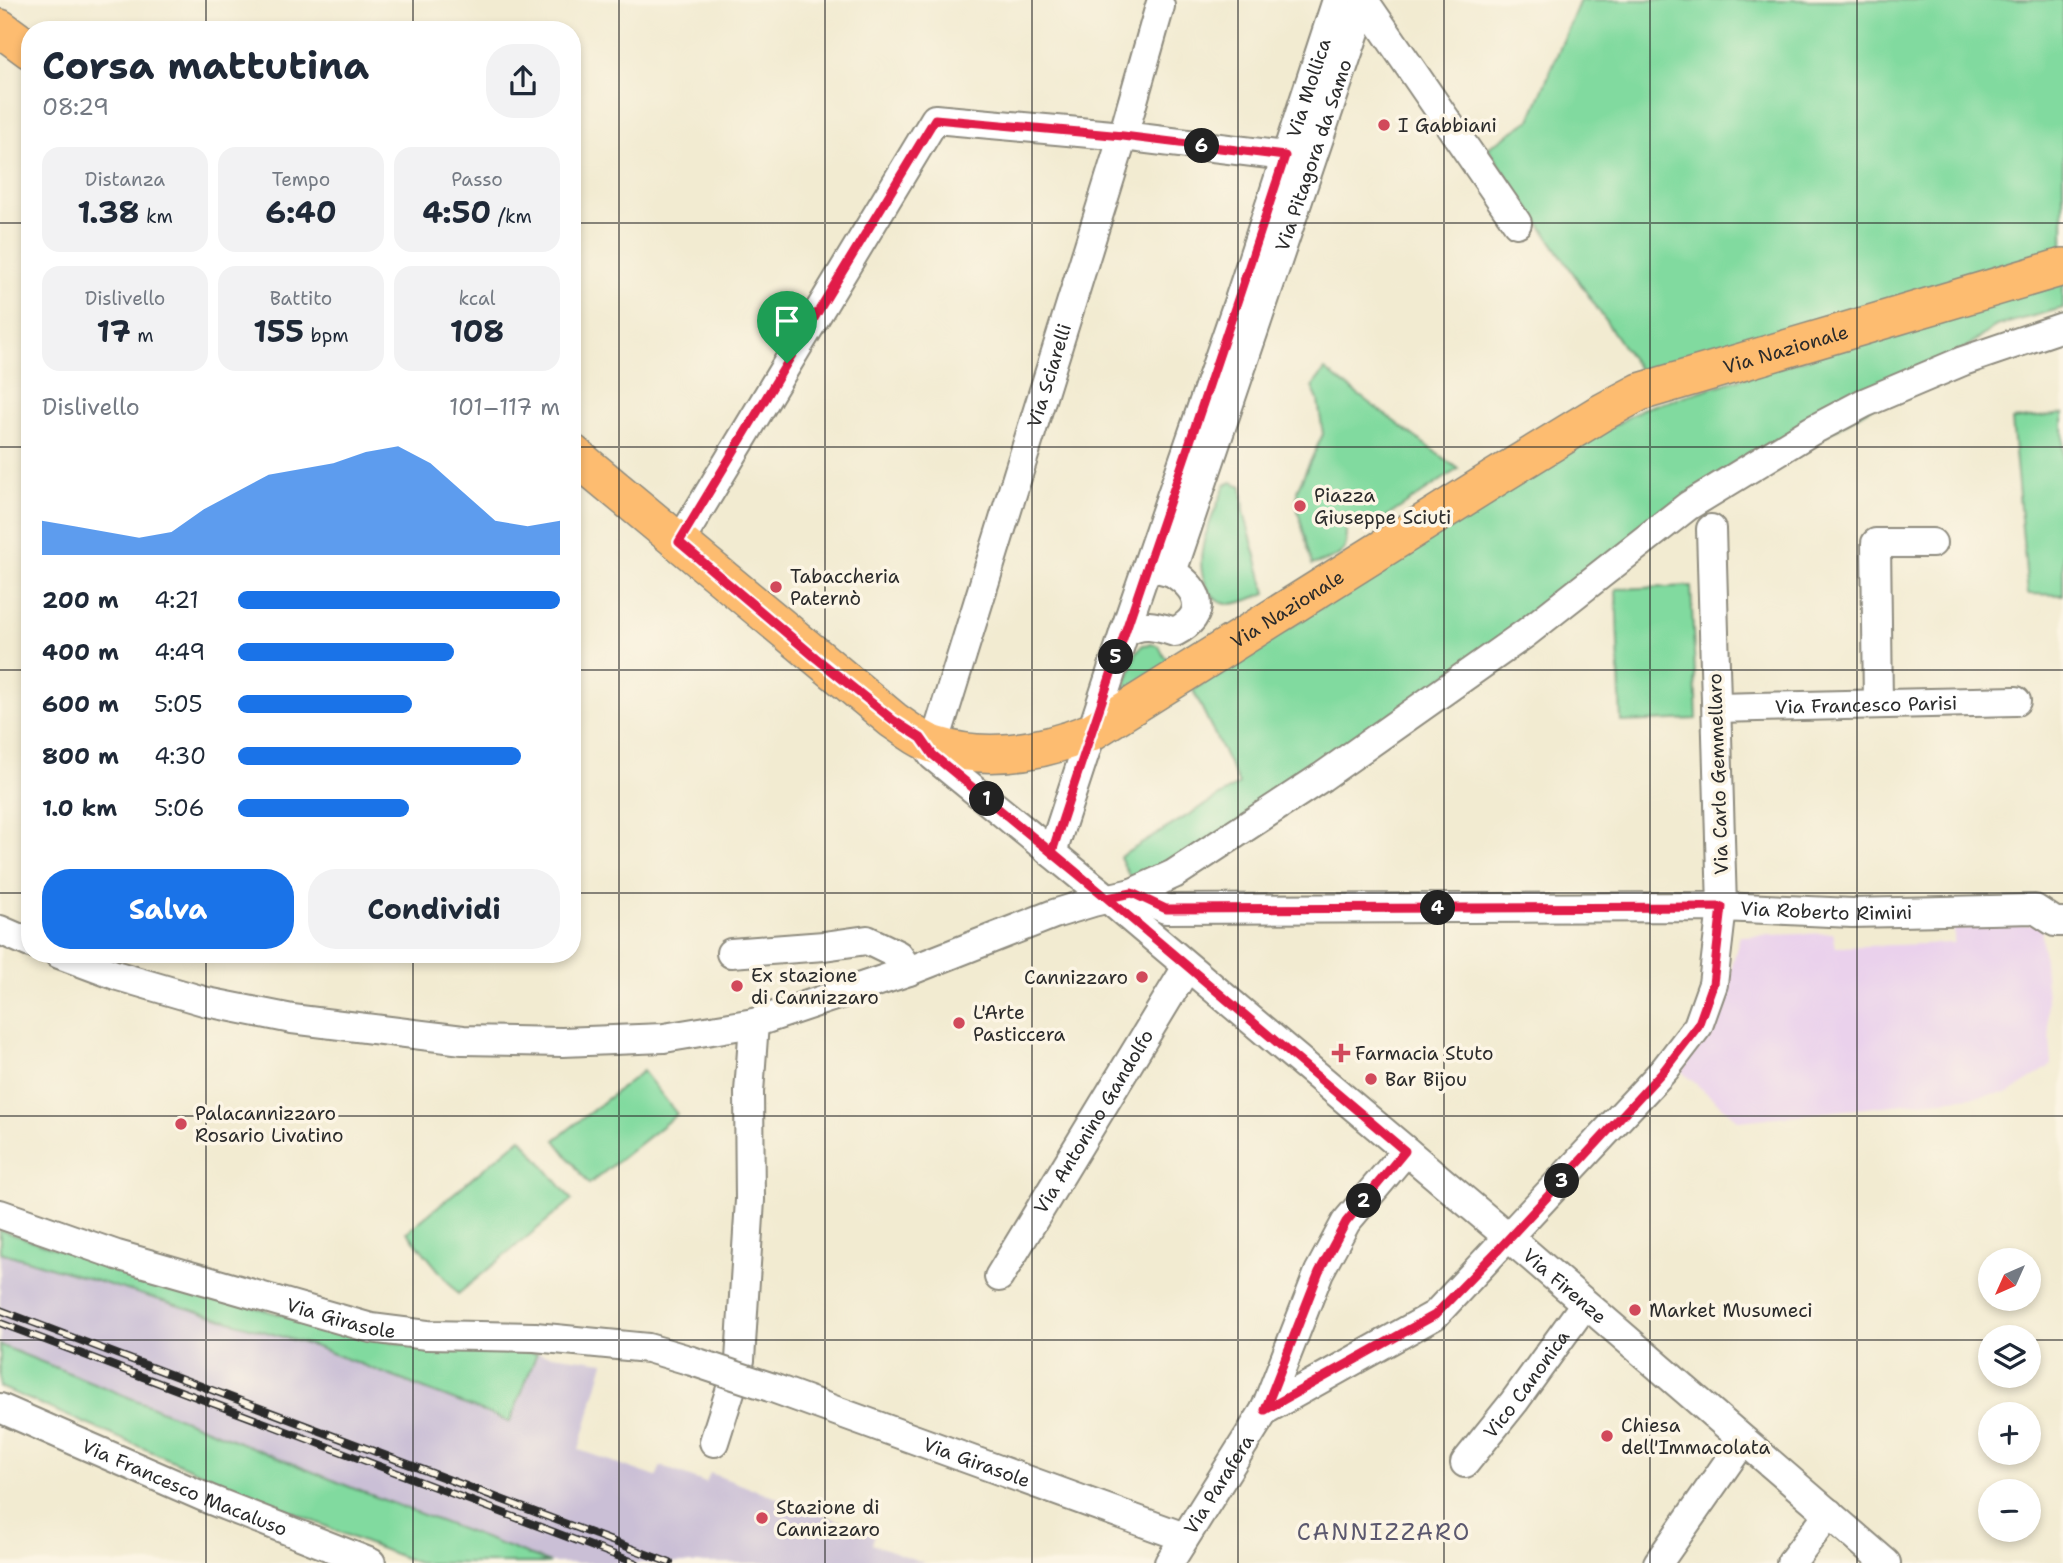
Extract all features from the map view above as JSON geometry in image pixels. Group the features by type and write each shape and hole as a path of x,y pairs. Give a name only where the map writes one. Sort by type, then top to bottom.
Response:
{"main road":[{"path":"0,28 21,43"},
{"name":"Via Nazionale","path":"581,460 893,720 948,755 1018,753 1057,746 1091,733 1495,478 1640,392 2063,267"}],"street":[{"name":"Via Mollica","path":"1052,852 1124,633 1160,569 1285,156 1337,0"},
{"name":"Via Pitagora da Samo","path":"1365,1 1517,223"},
{"name":"Via Pitagora da Samo","path":"1160,569 1262,307 1365,1"},
{"name":"Via Sciarelli","path":"948,755 1160,6"},
{"path":"679,542 935,119 1123,136 1285,156"},
{"path":"83,963 206,1002 292,1019 463,1040 562,1042 664,1038 754,1023 909,971 1054,914 1120,896 1174,874 1322,777 1526,633 1699,499 1811,431 1864,403 1963,361 2063,327"},
{"name":"Via Carlo Gemmellaro","path":"1265,1410 1435,1315 1665,1069 1698,1026 1713,984 1722,907 1711,529"},
{"path":"1878,704 1876,543 1932,543"},
{"path":"1124,633 1135,626 1148,624 1175,632 1188,625 1195,611 1196,595 1188,583 1160,569"},
{"name":"Via Francesco Parisi","path":"1717,708 2016,701"},
{"name":"Via Firenze","path":"948,755 1052,852 1120,896 1140,926 1187,967 1509,1238 1886,1563"},
{"path":"1120,896 1166,909"},
{"name":"Via Roberto Rimini","path":"1166,909 1722,907 1852,913 2035,909 2054,922 2063,922"},
{"path":"1140,926 1166,909"},
{"path":"0,930 21,939"},
{"path":"731,953 866,940 898,955 909,971"},
{"name":"Via Antonino Gandolfo","path":"999,1277 1187,967"},
{"path":"715,1442 740,1360 750,1200 749,1093 754,1023"},
{"name":"Via Parafera","path":"1169,1563 1265,1410 1319,1272 1346,1222 1405,1151"},
{"name":"Via Girasole","path":"0,1214 117,1255 371,1328 426,1335 535,1337 648,1348 770,1387 1184,1537"},
{"name":"Vico Canonica","path":"1465,1463 1514,1402 1585,1304"},
{"name":"Via Francesco Macaluso","path":"0,1408 211,1500 371,1563"},
{"path":"1658,1563 1744,1441"},
{"path":"1791,1563 1829,1513"}],"shaded area":[{"path":"2041,924 2052,1065 2009,1093 1739,1121 1681,1071 1702,1043 1721,1006 1740,936 1833,933 1836,947 1954,943 1954,928"},
{"path":"0,1252 316,1347 510,1422 537,1353 604,1362 579,1450 656,1477 661,1466 706,1483 710,1473 875,1534 872,1544 925,1563 550,1563 355,1489 0,1345"}],"green space":[{"path":"1580,0 2063,0 2063,254 1646,380 1488,148 1530,120"},
{"path":"2063,280 2063,308 1996,326 1954,356 1519,625 1220,835 1131,880 1120,857 1239,784 1193,690 1442,529 1642,409"},
{"path":"1325,370 1458,469 1373,526 1355,520 1347,524 1346,542 1342,552 1312,565 1298,511 1297,490 1323,434 1318,400 1312,387"},
{"path":"2063,414 2063,595 2028,594 2012,420"},
{"path":"1231,482 1242,486 1244,512 1266,593 1240,603 1224,604 1211,595 1202,573 1201,560 1210,522 1225,485"},
{"path":"1691,586 1697,719 1621,722 1616,589"},
{"path":"1143,645 1159,646 1164,656 1171,661 1120,702 1137,651"},
{"path":"643,1071 677,1114 589,1184 555,1140"},
{"path":"521,1138 572,1200 458,1294 407,1232"},
{"path":"0,1230 129,1273 364,1337 411,1345 537,1353 510,1422 316,1347 0,1252"},
{"path":"0,1345 355,1489 550,1563 418,1563 358,1540 0,1387"}],"railway":[{"path":"0,1310 670,1563"},
{"path":"0,1323 636,1563"}],"place":[{"name":"I Gabbiani","path":"1384,125"},
{"name":"Piazza Giuseppe Sciuti","path":"1300,506"},
{"name":"Tabaccheria Paternò","path":"776,587"},
{"name":"Cannizzaro","path":"1142,977"},
{"name":"Ex stazione di Cannizzaro","path":"737,986"},
{"name":"L'Arte Pasticcera","path":"959,1023"},
{"name":"Farmacia Stuto","path":"1341,1053"},
{"name":"Bar Bijou","path":"1371,1079"},
{"name":"Palacannizzaro Rosario Livatino","path":"181,1124"},
{"name":"Market Musumeci","path":"1635,1310"},
{"name":"Chiesa dell'Immacolata","path":"1607,1436"},
{"name":"Stazione di Cannizzaro","path":"762,1518"}],"district":[{"name":"CANNIZZARO","path":"1384,1532"}],"route":[{"path":"787,363 679,542 816,658 893,720 921,738 933,755 1107,898 1405,1151 1346,1222 1319,1272 1265,1410 1435,1315 1665,1069 1698,1026 1713,984 1722,907 1166,909 1132,893 1107,898 1052,852 1285,156 1123,136 935,119 787,363"}]}
